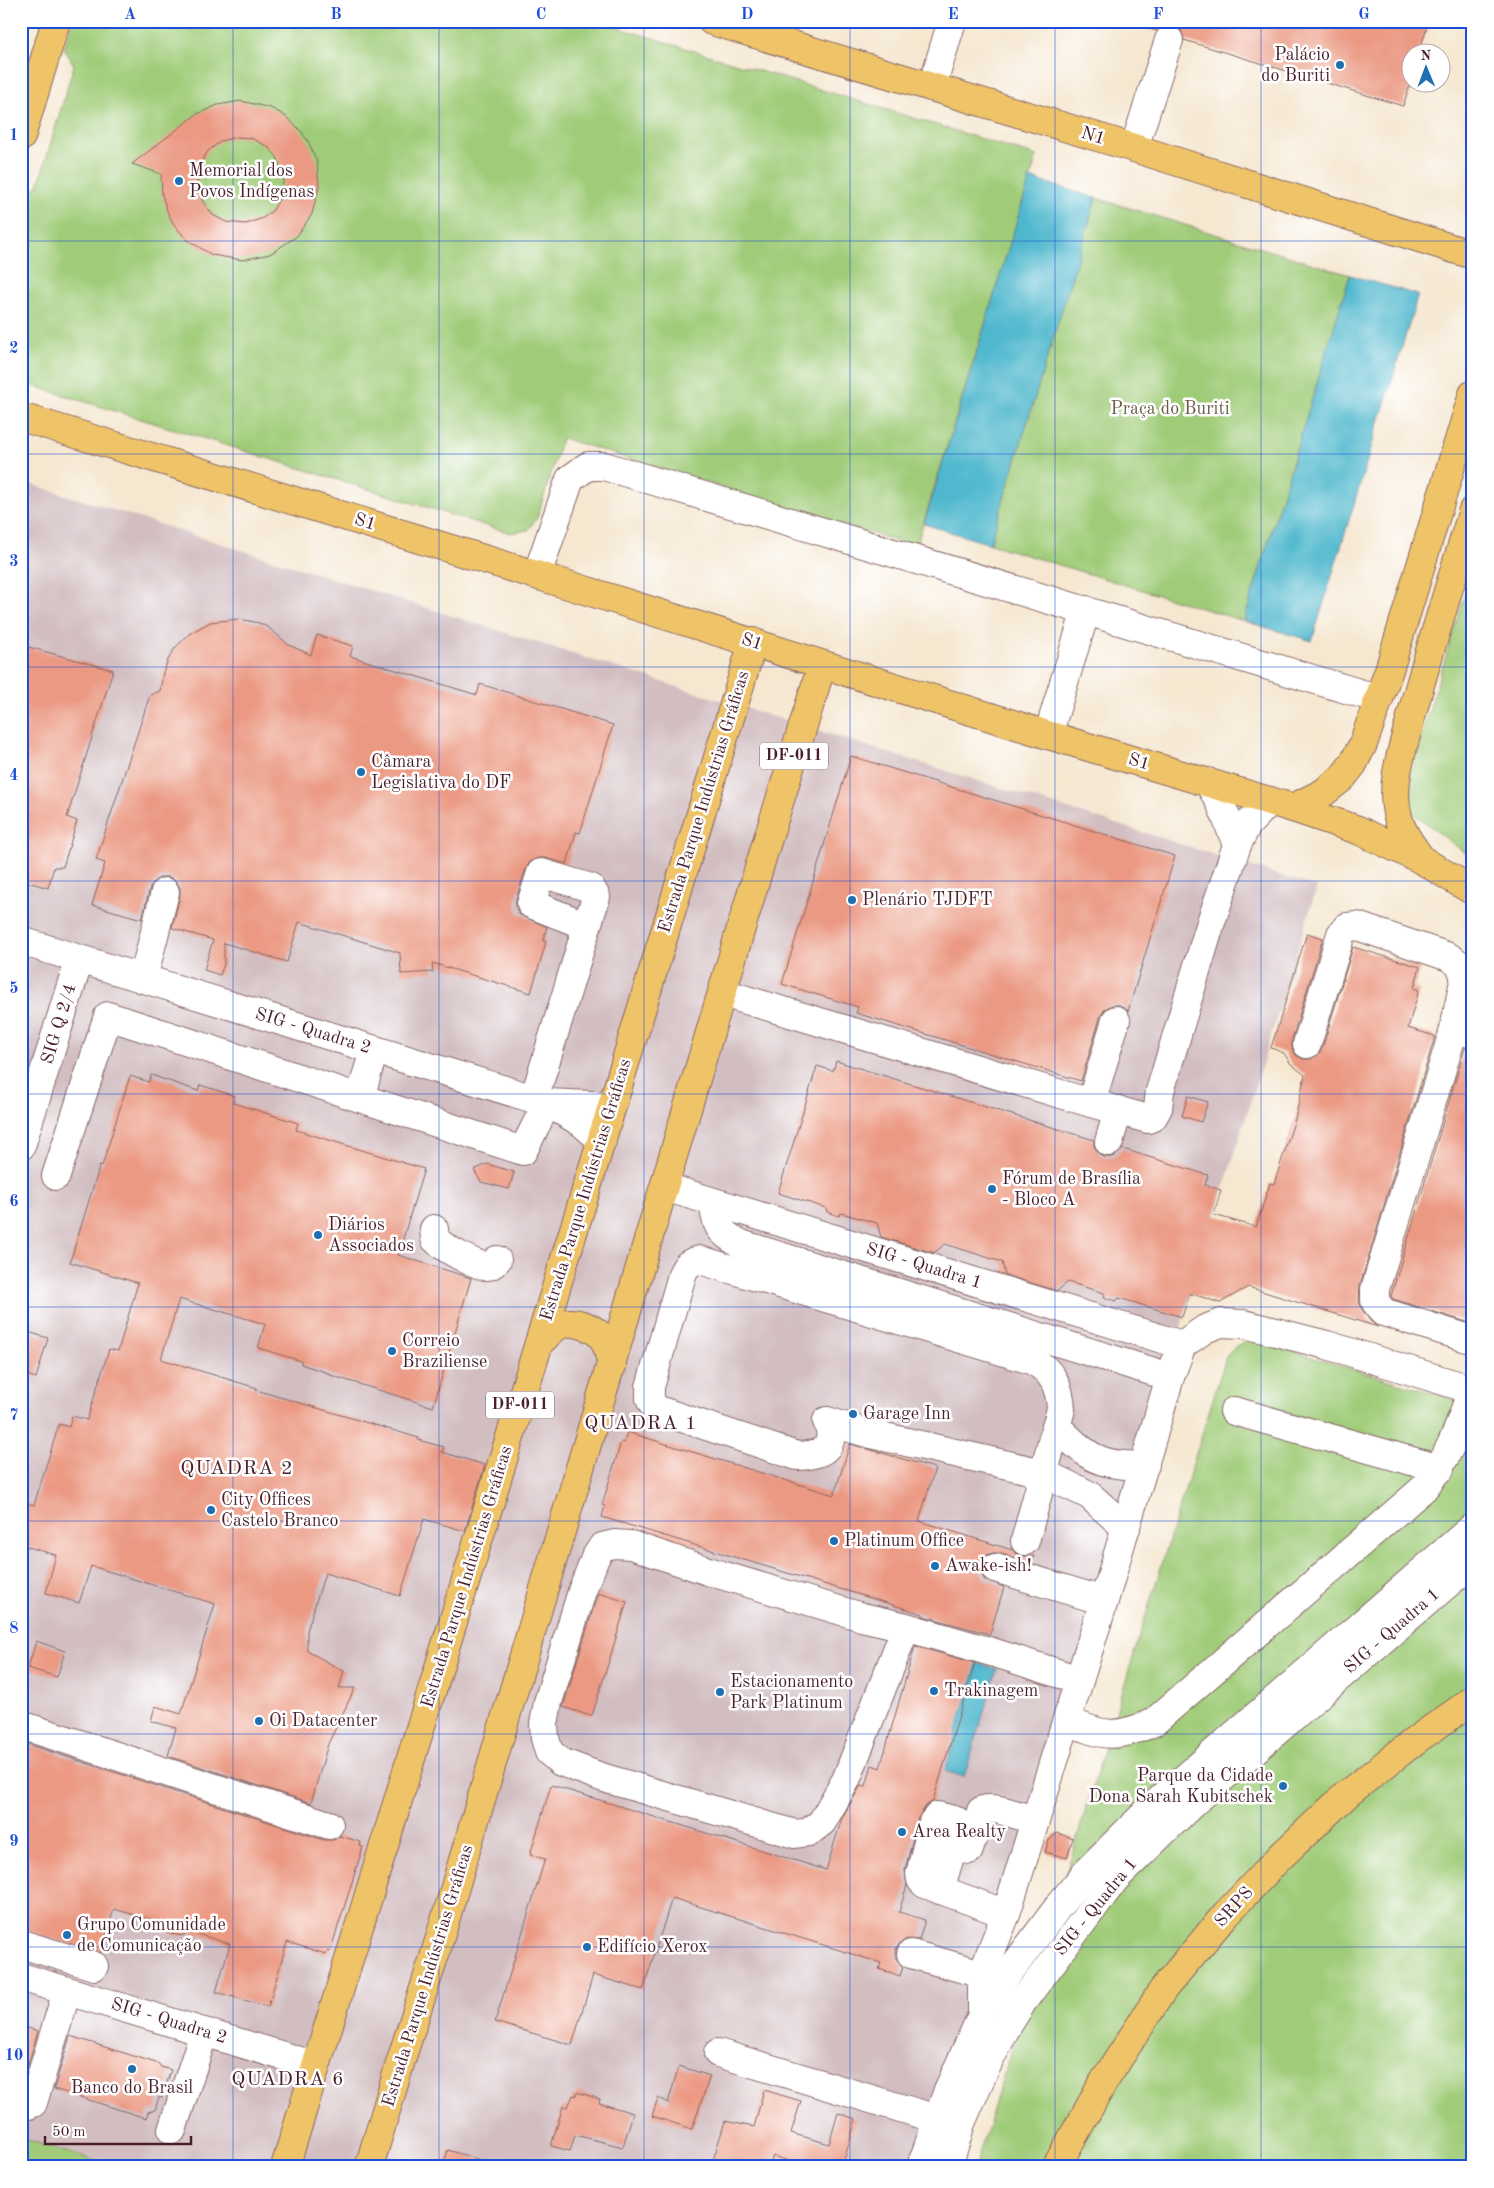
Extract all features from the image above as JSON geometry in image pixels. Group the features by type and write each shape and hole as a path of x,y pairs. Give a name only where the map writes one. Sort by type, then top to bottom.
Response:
{"main road":[{"path":"21,137 56,21"},
{"name":"N1","path":"712,21 751,28 932,87 1134,148 1471,258"},
{"path":"1281,804 1323,793 1342,778 1353,764 1363,744 1389,670 1473,394"},
{"name":"S1","path":"21,417 537,575 1048,735 1281,804 1358,830 1422,860 1473,891"},
{"path":"1422,860 1405,836 1397,816 1395,799 1397,779 1421,679 1473,510"},
{"name":"Estrada Parque Indústrias Gráficas","path":"285,2167 602,1140 753,642"},
{"name":"Estrada Parque Indústrias Gráficas","path":"369,2167 438,1945 822,665"},
{"path":"539,1343 558,1326 573,1324 586,1326 597,1332 606,1342 612,1366"},
{"name":"SRPS","path":"1056,2167 1102,2082 1164,1988 1226,1914 1280,1858 1347,1794 1416,1740 1473,1700"}],"street":[{"path":"932,87 952,21"},
{"path":"1134,148 1170,40"},
{"path":"537,575 570,479 588,466 604,466 1379,699"},
{"path":"1048,735 1086,610"},
{"path":"1208,782 1220,802 1237,845"},
{"path":"723,993 1148,1119 1153,1117 1158,1108 1160,1091 1211,922 1237,845 1247,825 1281,804"},
{"path":"142,979 165,892"},
{"path":"56,1176 108,1016 523,1151 540,1101 587,926"},
{"path":"1307,1044 1341,934 1347,927 1357,926 1448,957 1459,964 1465,976 1463,1032 1375,1289 1375,1302 1383,1312 1473,1340"},
{"name":"SIG - Quadra 2","path":"21,941 540,1101 582,1123 602,1140"},
{"name":"SIG Q 2/4","path":"21,1146 79,960"},
{"path":"1091,1103 1116,1020"},
{"path":"360,1098 374,1050"},
{"name":"SIG - Quadra 2","path":"540,1101 612,1106"},
{"path":"1109,1142 1130,1113"},
{"name":"SIG - Quadra 1","path":"665,1187 1182,1345 1170,1378 1104,1601 1006,1914 982,1974 982,2015"},
{"path":"713,1202 719,1228 726,1236 741,1244 1170,1378"},
{"path":"434,1229 435,1239 446,1248 482,1265 490,1266 497,1260"},
{"path":"1024,1541 1044,1473 1061,1409 1060,1396 1054,1378 1044,1366 1031,1360 700,1260 691,1262 686,1266 650,1386 650,1399 655,1409 797,1456 814,1456 824,1451 829,1443 831,1434 827,1421 867,1433 1044,1473 1089,1495 1126,1528"},
{"path":"1067,1720 1096,1733 1108,1734 1131,1732 1154,1722 1424,1488 1440,1469 1453,1443 1473,1389 1327,1345 1244,1324 1221,1323 1205,1329 1182,1345"},
{"path":"1234,1412 1440,1469"},
{"path":"1056,1426 1075,1444 1102,1462 1125,1467 1145,1465"},
{"name":"SIG - Quadra 1","path":"921,2167 963,2052 982,2015 1008,1974 1061,1902 1117,1840 1154,1805 1473,1528"},
{"path":"906,1627 846,1780 822,1822 809,1832 795,1834 601,1777 562,1762 549,1752 544,1724 551,1693 582,1590 595,1558 602,1547 614,1544 631,1545 708,1571 830,1608 906,1627 1079,1680"},
{"name":"SIG - Quadra 1","path":"948,2167 961,2123 1005,2030 1023,2001 1115,1879 1192,1804 1473,1562"},
{"path":"995,1568 1104,1601"},
{"path":"21,1725 329,1825"},
{"path":"969,1850 981,1811 986,1808 1034,1820"},
{"path":"940,1890 1006,1914"},
{"path":"21,1944 94,1966"},
{"path":"911,1954 982,1974"},
{"name":"SIG - Quadra 2","path":"21,1977 316,2066"},
{"path":"21,2104 29,2105 33,2103 67,1991"},
{"path":"172,2130 204,2032"},
{"path":"718,2053 937,2119"}],"shaded area":[{"path":"21,481 1317,887 921,2167 21,2167"}],"green space":[{"path":"72,21 597,21 1037,156 916,547 562,438 537,518 528,530 510,533 21,382 21,195 38,186 74,65 64,48"},
{"name":"Praça do Buriti","path":"1096,198 1350,275 1244,621 990,544"},
{"path":"1473,568 1473,859 1413,813 1404,792"},
{"name":"Parque da Cidade Dona Sarah Kubitschek","path":"1251,1339 1473,1405 1473,2167 975,2167 1226,1357 1236,1346"},
{"path":"21,2138 114,2167 21,2167"}],"water":[{"path":"1030,178 1096,198 990,544 924,524"},
{"path":"1350,275 1418,295 1312,641 1244,621"},
{"path":"977,1663 997,1669 964,1777 945,1771"}],"building":[{"name":"Palácio do Buriti","path":"1137,21 1429,21 1422,42 1402,42 1402,92 1408,92 1403,106 1184,40 1181,30 1173,25 1165,25 1157,31 1137,25"},
{"name":"Memorial dos Povos Indígenas","path":"241,101 271,108 285,116 300,130 308,141 317,162 319,186 312,214 297,236 270,254 242,260 212,255 186,239 173,223 167,211 162,195 161,174 132,164 197,114 218,105","holes":["236,137 251,138 268,147 277,157 284,177 280,198 272,211 263,218 246,224 226,222 213,215 203,202 197,183 199,166 208,151 221,141"]},
{"name":"Câmara Legislativa do DF","path":"239,619 259,623 269,628 289,645 311,655 317,635 353,646 350,656 477,695 480,684 613,725 580,833 576,832 567,864 545,858 531,861 526,868 516,899 516,907 519,914 547,927 543,941 546,942 531,993 432,963 433,972 401,974 400,953 299,922 287,962 224,943 224,964 220,975 204,970 213,940 172,928 180,896 180,888 176,881 169,877 161,877 150,888 142,919 92,905 105,863 96,860 150,695 160,691 163,673 168,660 175,648 189,634 210,622"},
{"path":"21,645 113,670 67,817 77,821 63,867 54,867 48,888 21,880"},
{"path":"851,756 1175,856 1128,1011 1120,1005 1112,1005 1105,1009 1101,1015 1081,1081 856,1013 858,1007 782,984"},
{"name":"Fórum de Brasília - Bloco A","path":"1307,933 1323,938 1292,1039 1292,1048 1296,1055 1303,1059 1311,1059 1318,1055 1322,1049 1353,947 1420,967 1414,988 1419,990 1408,1028 1435,1036 1360,1285 1359,1301 1362,1310 1370,1321 1378,1327 1248,1287 1220,1303 1190,1293 1182,1317 1119,1298 1116,1301 1105,1298 1104,1293 1068,1282 1057,1291 1005,1275 1002,1262 945,1244 934,1253 881,1237 877,1223 841,1213 839,1216 827,1212 826,1208 778,1193 817,1066 833,1071 836,1061 1094,1140 1094,1146 1098,1153 1104,1157 1113,1157 1123,1149 1208,1175 1205,1185 1221,1190 1214,1215 1256,1227 1270,1183 1274,1184 1295,1119 1305,1075 1291,1064 1284,1053 1271,1048"},
{"path":"1465,1048 1473,1049 1473,1324 1393,1299 1391,1296"},
{"path":"151,1075 198,1091 200,1085 235,1096 233,1103 298,1123 296,1130 424,1169 398,1255 471,1278 433,1407 330,1375 301,1364 301,1361 258,1348 265,1324 179,1299 161,1359 257,1388 256,1390 419,1438 418,1440 444,1447 442,1452 485,1465 465,1531 424,1519 400,1596 325,1573 307,1631 307,1651 344,1671 339,1688 355,1688 328,1744 311,1803 168,1756 176,1728 151,1721 155,1706 181,1714 215,1604 91,1566 79,1603 46,1593 56,1555 21,1545 21,1502 34,1505 59,1424 69,1427 72,1416 87,1420 109,1349 118,1351 138,1283 70,1262 130,1076 149,1082"},
{"path":"1188,1096 1208,1102 1201,1122 1182,1116"},
{"path":"487,1164 514,1172 509,1189 481,1182 474,1170"},
{"path":"21,1330 48,1338 36,1378 21,1373"},
{"name":"Platinum Office","path":"627,1432 834,1495 850,1444 935,1468 919,1521 1012,1550 1020,1556 1034,1556 1032,1563 1000,1553 992,1553 985,1556 980,1563 980,1571 984,1579 1004,1587 990,1634 923,1616 923,1614 602,1517 605,1506 602,1505 621,1442 624,1443"},
{"path":"598,1593 627,1602 591,1716 563,1707"},
{"path":"36,1641 65,1651 57,1677 28,1668"},
{"path":"915,1646 975,1663 933,1801 926,1806 918,1818 905,1870 907,1885 899,1912 925,1920 919,1940 907,1939 900,1943 896,1949 896,1958 903,1967 900,1976 879,1969 881,1963 672,1898 643,1990 593,1975 572,2045 495,2022 545,1859 530,1855 551,1785 826,1870 842,1818 861,1785 866,1786 872,1765 880,1768"},
{"path":"21,1742 324,1840 333,1840 340,1836 361,1842 360,1846 363,1847 330,1952 327,1951 326,1954 287,1942 268,2007 216,1992 230,1944 190,1932 181,1936 161,1930 156,1921 114,1909 101,1953 21,1929"},
{"path":"1057,1833 1073,1838 1067,1858 1045,1852 1049,1840"},
{"path":"21,2026 38,2031 21,2088"},
{"path":"70,2036 159,2064 161,2067 171,2070 162,2098 159,2097 155,2110 148,2112 146,2118 54,2089"},
{"path":"679,2066 710,2076 692,2129 652,2116 658,2098 668,2103"},
{"path":"764,2090 801,2101 791,2133 829,2144 838,2113 856,2119 842,2167 808,2167 773,2156 769,2167 711,2167 725,2121 754,2127"},
{"path":"577,2092 600,2099 599,2103 633,2113 623,2147 575,2135 570,2151 551,2146 563,2106 568,2107 573,2095 576,2096"},
{"path":"448,2150 490,2163 490,2167 443,2167"}],"place":[{"name":"Palácio do Buriti","path":"1340,65"},
{"name":"Memorial dos Povos Indígenas","path":"179,181"},
{"name":"Câmara Legislativa do DF","path":"361,772"},
{"name":"Plenário TJDFT","path":"852,900"},
{"name":"Fórum de Brasília - Bloco A","path":"992,1189"},
{"name":"Diários Associados","path":"318,1235"},
{"name":"Correio Braziliense","path":"392,1351"},
{"name":"Garage Inn","path":"853,1414"},
{"name":"City Offices Castelo Branco","path":"211,1510"},
{"name":"Platinum Office","path":"834,1541"},
{"name":"Awake-ish!","path":"935,1566"},
{"name":"Trakinagem","path":"934,1691"},
{"name":"Estacionamento Park Platinum","path":"720,1692"},
{"name":"Oi Datacenter","path":"259,1721"},
{"name":"Parque da Cidade Dona Sarah Kubitschek","path":"1283,1786"},
{"name":"Area Realty","path":"902,1832"},
{"name":"Grupo Comunidade de Comunicação","path":"67,1935"},
{"name":"Edifício Xerox","path":"587,1947"},
{"name":"Banco do Brasil","path":"132,2069"}],"district":[{"name":"QUADRA 1","path":"641,1424"},
{"name":"QUADRA 2","path":"237,1469"},
{"name":"QUADRA 6","path":"288,2080"}]}
